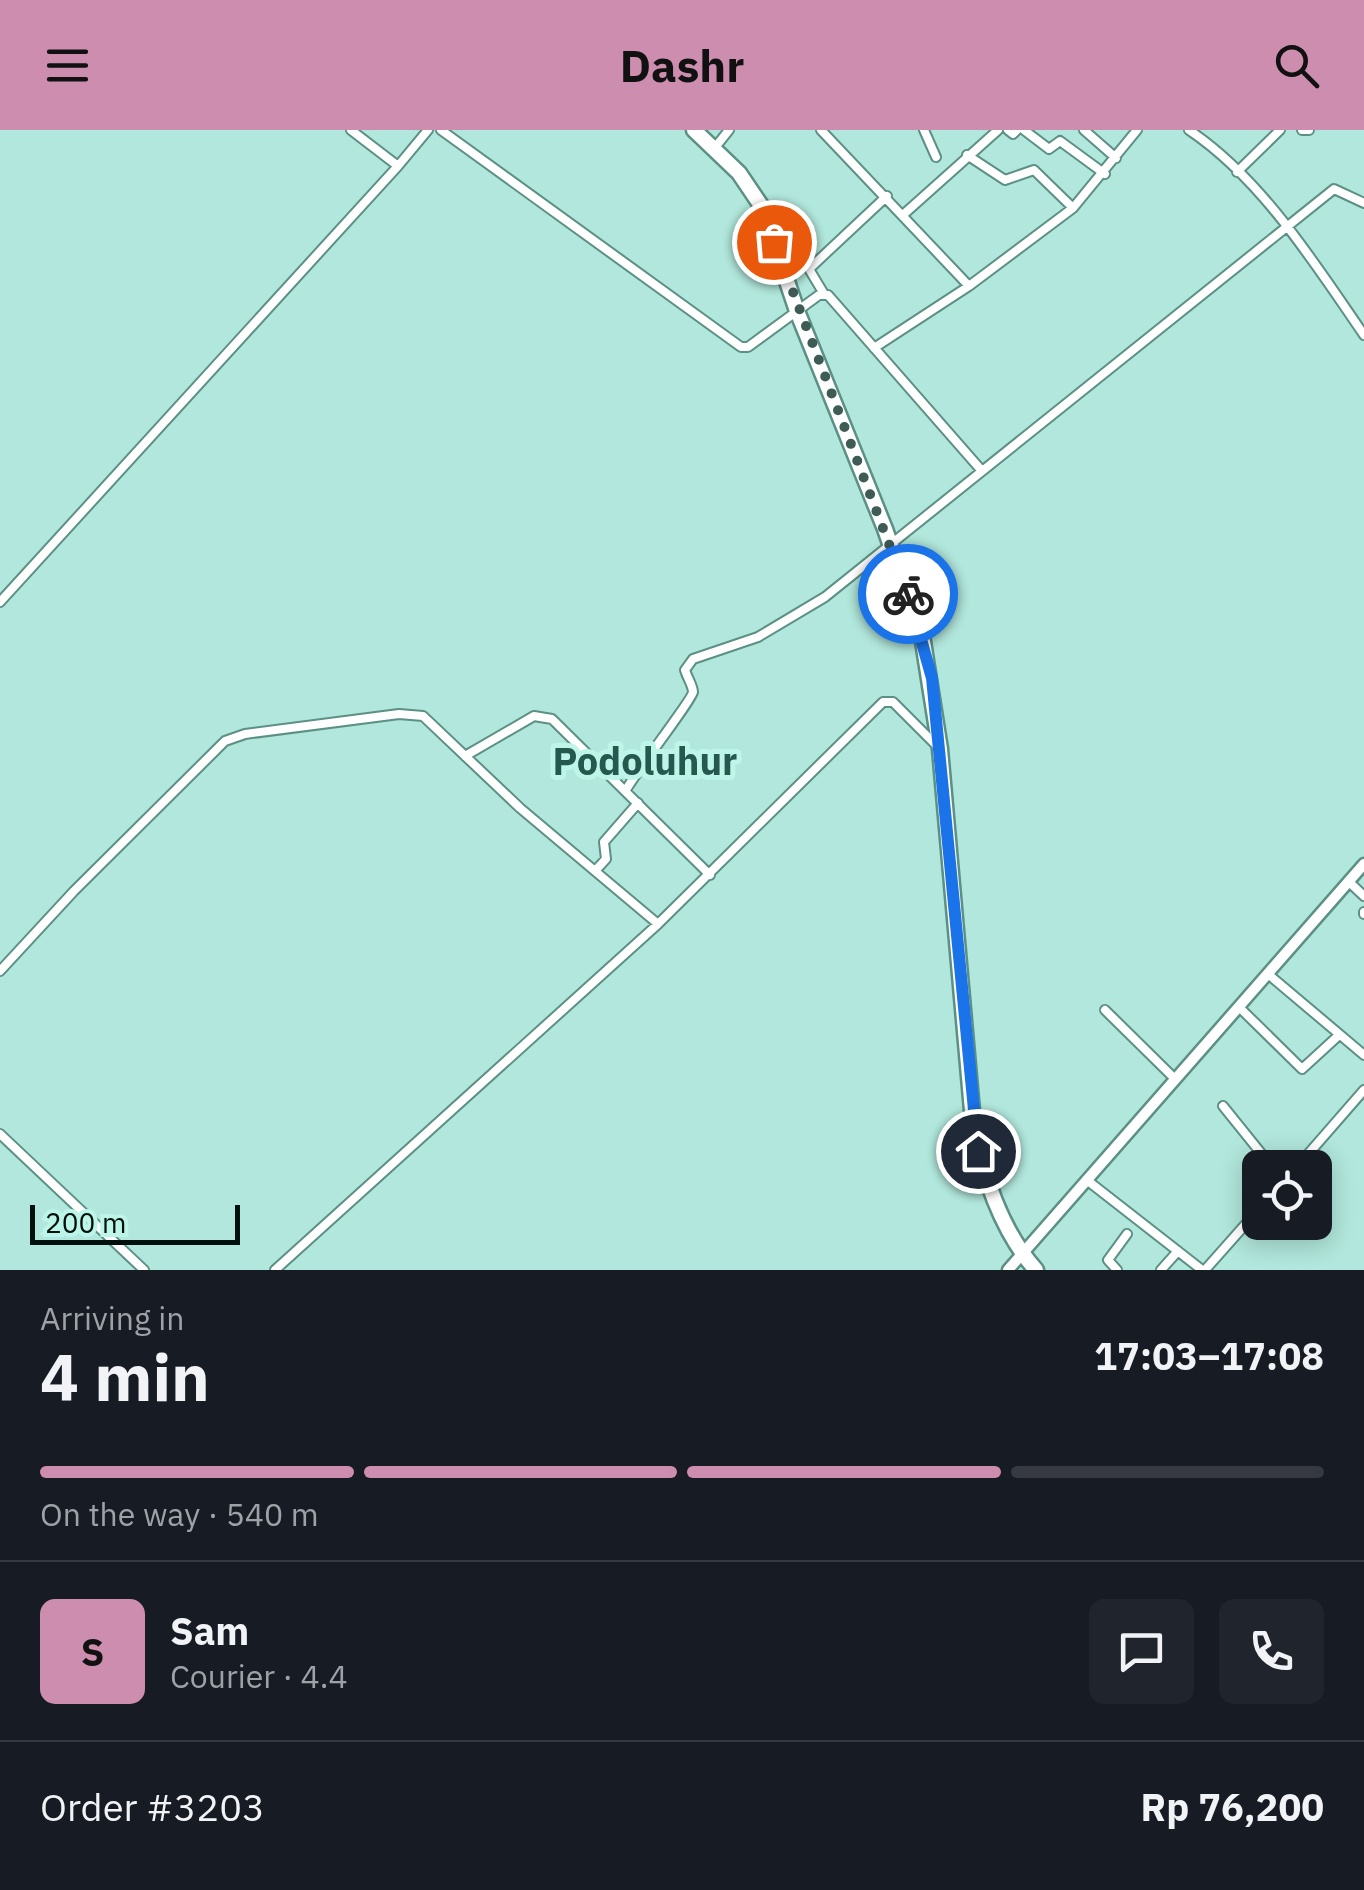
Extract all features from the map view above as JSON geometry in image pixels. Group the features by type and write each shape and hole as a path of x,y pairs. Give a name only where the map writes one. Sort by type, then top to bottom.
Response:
{"highway":[{"path":"694,130 756,195 797,311 889,540 932,678 973,1122 986,1177 1021,1250 1036,1270"}],"street":[{"path":"351,130 398,166"},
{"path":"0,602 428,130"},
{"path":"441,130 741,346 748,347 824,294"},
{"path":"713,150 730,130"},
{"path":"822,130 969,286"},
{"path":"830,138 838,130"},
{"path":"924,130 936,157"},
{"path":"904,214 985,134 998,130"},
{"path":"1008,130 1013,134 1021,130 1050,150 1060,140 1105,174"},
{"path":"1084,130 1116,158"},
{"path":"874,348 969,286 1074,208 1137,130"},
{"path":"1189,130 1237,172 1285,226 1364,335"},
{"path":"1237,172 1280,130"},
{"path":"967,155 1005,180 1034,170 1074,208"},
{"path":"626,790 649,750 690,701 692,689 685,670 693,659 779,626 1334,189 1364,203"},
{"path":"887,196 808,269 824,294 979,468"},
{"path":"276,1270 658,924 883,702 894,702 940,748"},
{"path":"0,971 225,741 245,734 414,713 423,716 658,924"},
{"path":"465,756 534,716 547,716 710,875"},
{"path":"595,871 606,858 604,842 638,803"},
{"path":"1008,1270 1021,1250 1088,1181 1364,864"},
{"path":"1348,882 1364,896"},
{"path":"1268,974 1364,1055"},
{"path":"1239,1007 1302,1069 1338,1036"},
{"path":"1104,1010 1174,1078"},
{"path":"1312,1150 1364,1090"},
{"path":"1224,1106 1259,1150"},
{"path":"0,1134 144,1270"},
{"path":"1088,1181 1203,1270 1242,1228"},
{"path":"1117,1270 1108,1260 1127,1234"},
{"path":"1161,1270 1178,1250"}],"way so far":[{"path":"774,242 797,311 908,594"}],"district":[{"name":"Podoluhur","path":"645,762"}],"route":[{"path":"908,594 932,678 978,1151"}]}
